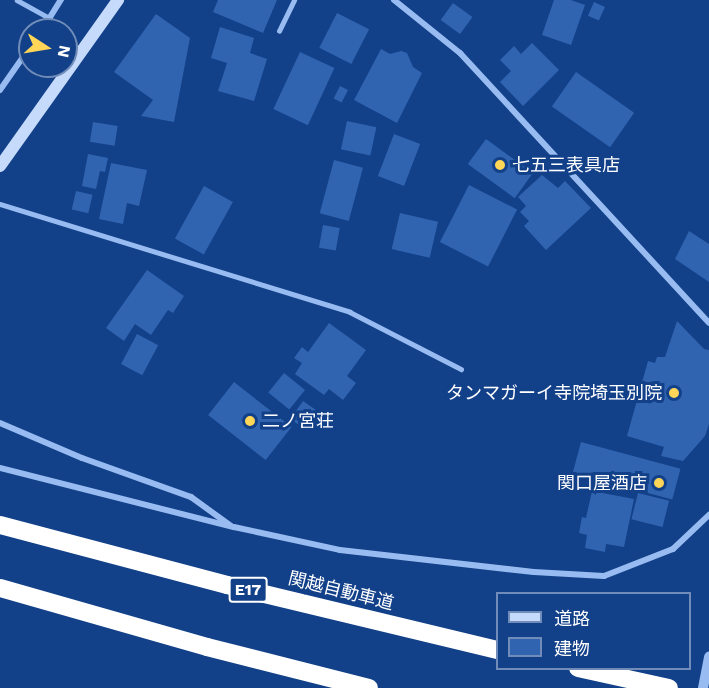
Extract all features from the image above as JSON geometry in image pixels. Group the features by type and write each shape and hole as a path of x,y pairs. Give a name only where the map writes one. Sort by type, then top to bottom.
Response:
{"highway":[{"name":"関越自動車道","path":"0,525 227,585 496,650"},
{"path":"0,588 207,647 369,688"},
{"path":"583,670 669,688"}],"main road":[{"path":"0,166 118,0"}],"street":[{"path":"50,18 62,0"},
{"path":"394,0 460,53 709,323"},
{"path":"0,90 18,64"},
{"path":"0,423 82,458 191,497 234,528"},
{"path":"0,468 234,528 340,550 534,573 604,576 673,549 709,515"},
{"path":"703,688 709,657"}],"lane":[{"path":"17,0 50,18"},
{"path":"279,31 294,0"},
{"path":"0,204 350,312 461,369"}],"building":[{"path":"218,0 277,0 263,33 213,12"},
{"path":"554,0 571,0 585,5 571,45 542,35"},
{"path":"594,2 605,7 599,21 588,16"},
{"path":"453,3 472,17 460,34 441,20"},
{"path":"337,13 369,29 351,64 319,48"},
{"path":"156,14 190,38 174,122 141,116 153,100 114,72"},
{"path":"220,27 254,38 250,53 267,59 254,101 218,91 227,63 211,58"},
{"path":"532,43 559,70 523,106 500,82 511,71 500,60 514,46 521,54"},
{"path":"381,49 390,54 401,51 407,53 413,67 422,73 397,123 354,100"},
{"path":"300,52 334,68 308,125 273,109"},
{"path":"576,72 634,113 610,147 552,106"},
{"path":"340,86 348,90 342,103 334,98"},
{"path":"347,121 376,127 370,156 341,149"},
{"path":"93,122 118,126 115,146 90,142"},
{"path":"394,134 420,144 404,186 378,176"},
{"path":"486,139 533,173 515,198 468,164"},
{"path":"88,154 108,158 105,172 100,171 96,189 82,186"},
{"path":"334,160 363,168 349,221 320,213"},
{"path":"111,163 147,170 139,206 127,203 123,224 99,219"},
{"path":"542,175 558,188 565,181 591,208 546,250 524,226 529,221 520,212 526,206 518,197"},
{"path":"469,185 517,210 488,267 440,242"},
{"path":"204,186 233,202 204,254 175,238"},
{"path":"76,191 93,195 88,213 72,210"},
{"path":"400,213 438,222 430,258 392,249"},
{"path":"323,225 340,228 336,251 319,248"},
{"path":"689,231 709,244 709,282 675,259"},
{"path":"147,270 184,296 173,313 168,310 151,335 135,324 124,341 106,328"},
{"name":"タンマガーイ寺院埼玉別院","path":"677,321 704,349 709,350 709,424 705,436 683,461 661,456 664,447 627,436 648,361 655,363 657,357 665,357"},
{"path":"329,323 366,350 347,376 356,383 343,400 329,389 324,395 295,374 302,363 294,358 302,347 308,352"},
{"path":"137,334 158,345 142,375 121,364"},
{"path":"284,373 305,390 289,409 268,392"},
{"name":"二ノ宮荘","path":"234,382 292,427 266,460 208,415"},
{"path":"303,401 320,413 308,431 290,419"},
{"path":"581,442 680,469 672,500 573,473"},
{"path":"592,491 634,499 624,547 606,544 605,552 585,548 587,535 579,533 582,517 586,518"},
{"path":"638,493 669,501 663,527 631,519"}],"place":[{"name":"七五三表具店","path":"500,165"},
{"name":"タンマガーイ寺院埼玉別院","path":"674,393"},
{"name":"二ノ宮荘","path":"250,421"},
{"name":"関口屋酒店","path":"659,483"}]}
